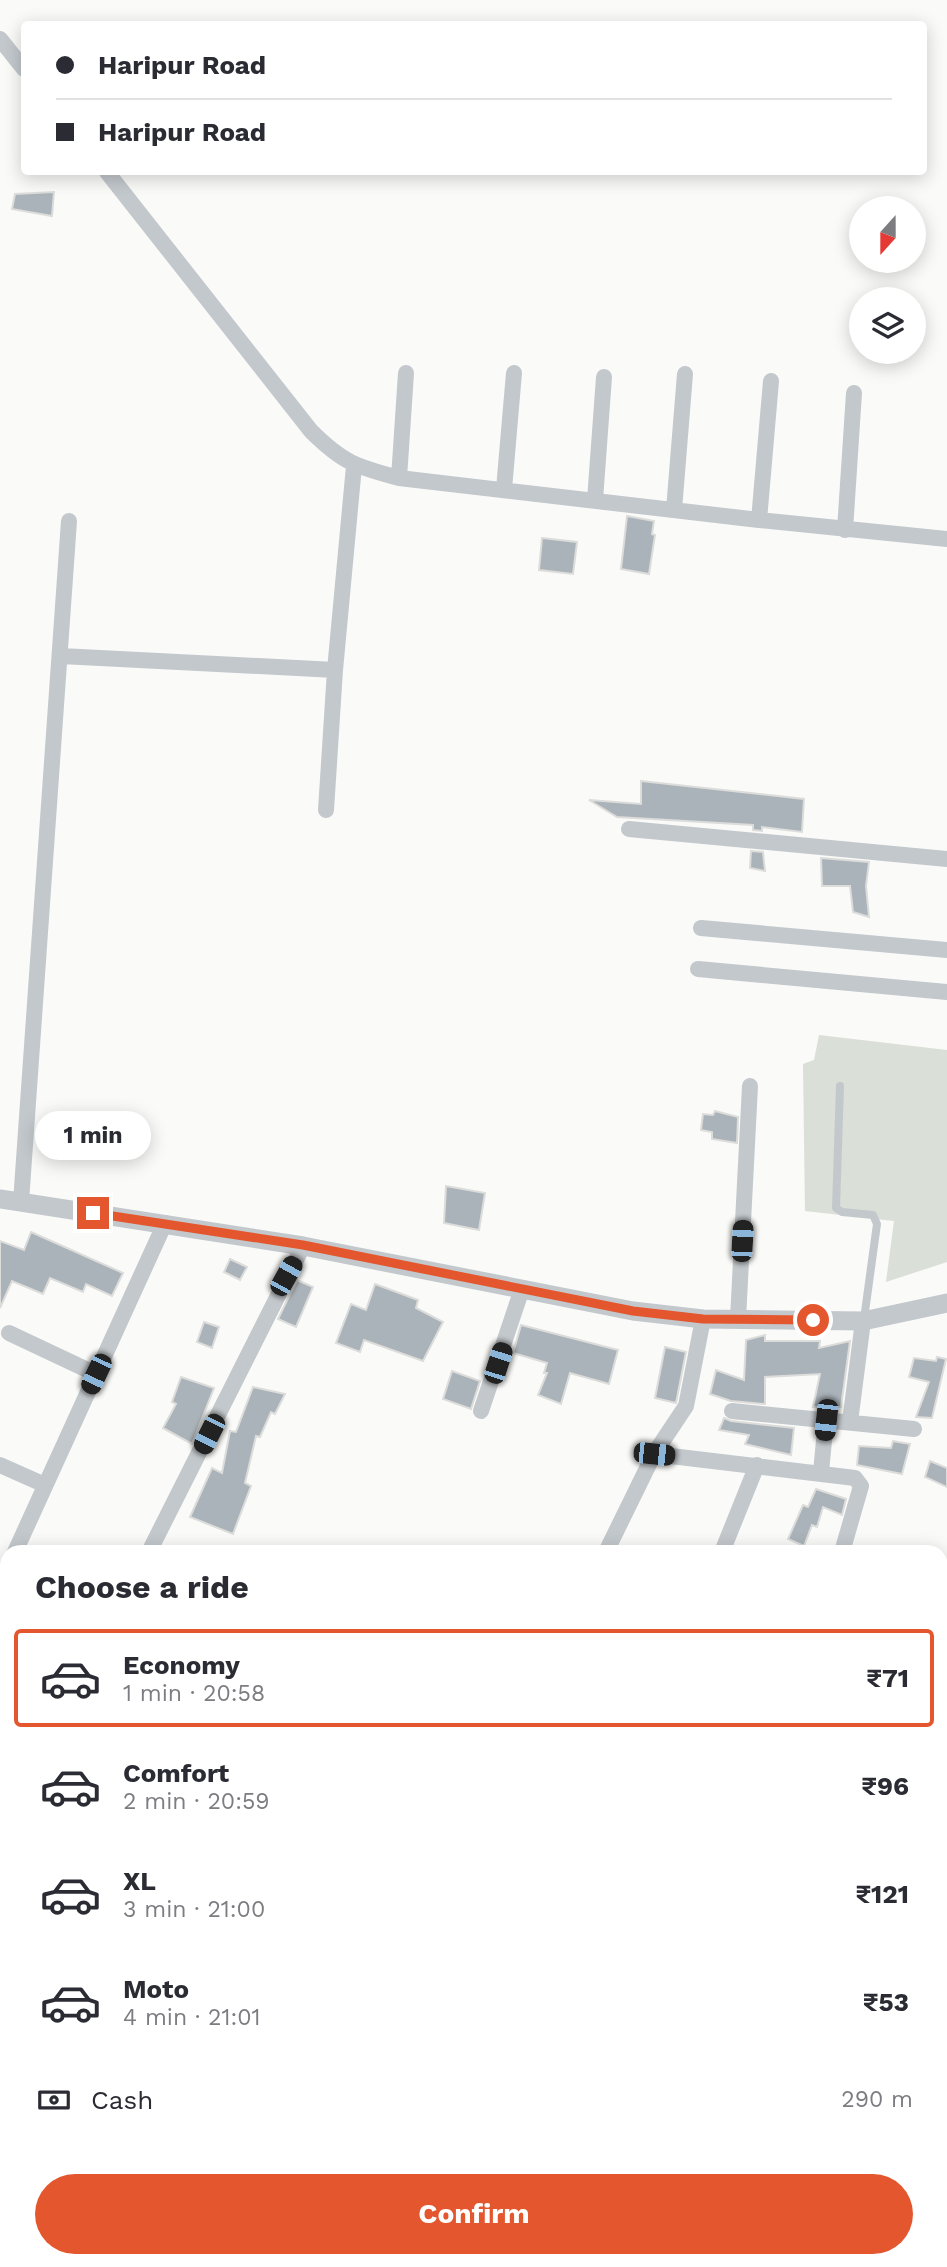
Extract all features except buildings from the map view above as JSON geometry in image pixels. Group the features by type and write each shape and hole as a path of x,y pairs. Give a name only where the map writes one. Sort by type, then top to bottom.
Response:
{"street":[{"path":"0,39 21,65"},
{"path":"109,175 311,431 333,453 354,466 399,478 845,530 947,539"},
{"path":"399,478 406,373"},
{"path":"504,489 514,373"},
{"path":"674,510 685,374"},
{"path":"595,500 604,377"},
{"path":"760,520 771,381"},
{"path":"845,530 854,393"},
{"path":"326,810 335,670 354,466"},
{"path":"21,1202 69,521"},
{"path":"61,656 335,670"},
{"path":"629,829 947,859"},
{"path":"701,928 947,950"},
{"path":"698,969 947,992"},
{"path":"738,1319 750,1086"},
{"path":"0,1199 303,1245 633,1311 703,1319 863,1321 947,1303"},
{"path":"18,1545 165,1223"},
{"path":"153,1545 303,1245"},
{"path":"481,1411 522,1289"},
{"path":"609,1545 654,1454 686,1406 703,1319"},
{"path":"850,1422 863,1321"},
{"path":"9,1333 96,1374"},
{"path":"732,1411 914,1429"},
{"path":"821,1472 826,1420"},
{"path":"654,1454 855,1478 860,1483 844,1545"},
{"path":"0,1465 45,1485"},
{"path":"725,1545 757,1465"}],"lane":[{"path":"840,1086 836,1208 842,1212 873,1215 877,1224 863,1321"}],"shaded area":[{"path":"819,1035 947,1050 947,1262 886,1282 894,1221 805,1211 803,1064 814,1060"}],"route":[{"path":"93,1213 303,1245 633,1311 703,1319 813,1320"}]}
